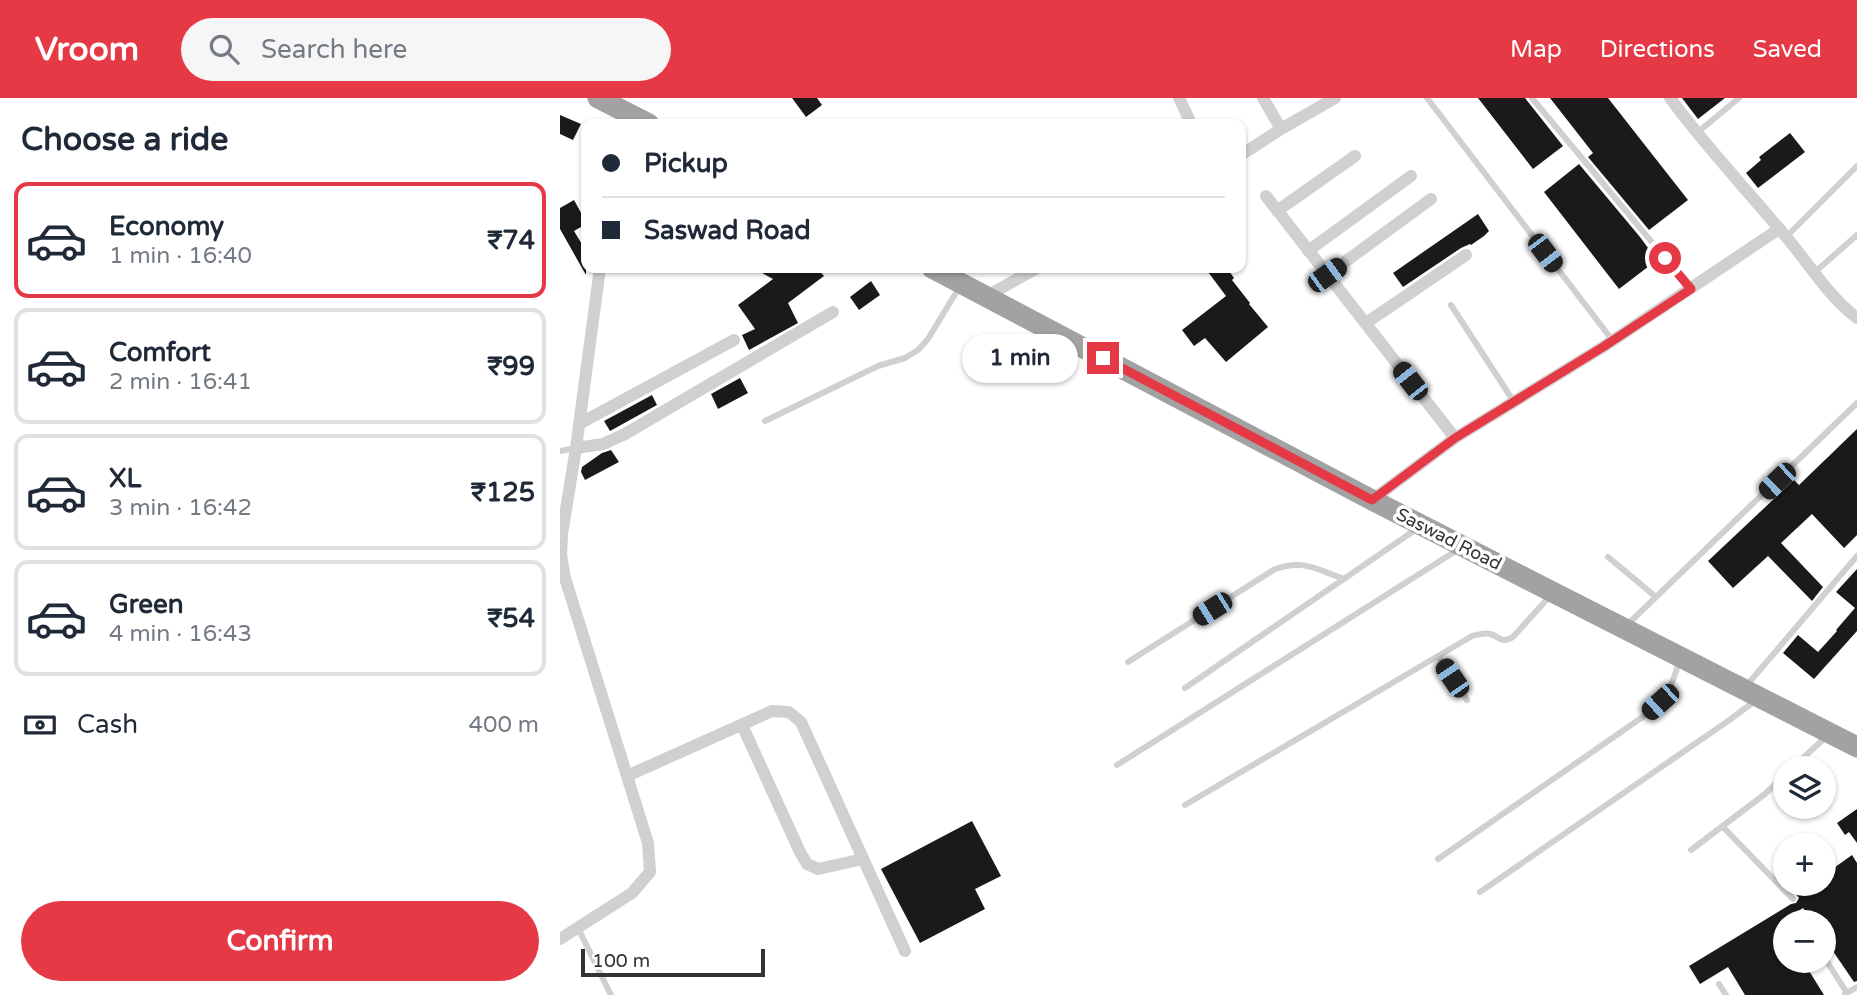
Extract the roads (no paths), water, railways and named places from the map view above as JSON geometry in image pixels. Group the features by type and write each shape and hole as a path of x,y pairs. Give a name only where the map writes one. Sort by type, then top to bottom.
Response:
{"highway":[{"path":"598,98 622,117"},
{"name":"Saswad Road","path":"941,273 1372,500 1857,747"}],"street":[{"path":"1179,98 1187,119"},
{"path":"1263,98 1282,129"},
{"path":"1246,152 1335,98"},
{"path":"1671,98 1696,133 1833,295 1857,318"},
{"path":"1277,211 1355,156"},
{"path":"1308,251 1411,176"},
{"path":"1266,196 1455,438"},
{"path":"1327,275 1431,199"},
{"path":"1372,500 1455,438 1783,233"},
{"path":"1366,323 1466,256"},
{"path":"560,939 632,893 650,872 648,843 565,578 561,555 599,273"},
{"path":"985,296 1028,273"},
{"path":"576,448 603,444 625,434 834,312"},
{"path":"579,424 734,340"},
{"path":"627,776 772,711 789,712 801,722 905,951"},
{"path":"742,725 807,864 818,869 863,859"}],"lane":[{"path":"1427,98 1613,341"},
{"path":"1532,98 1691,289"},
{"path":"1696,133 1739,98"},
{"path":"1783,233 1857,166"},
{"path":"1815,272 1857,235"},
{"path":"765,421 878,366 905,358 918,350 928,339 961,284"},
{"path":"1451,305 1514,402"},
{"path":"1624,628 1857,403"},
{"path":"560,451 576,448"},
{"path":"1185,688 1422,525"},
{"path":"1118,765 1463,546"},
{"path":"1480,892 1728,721 1857,556"},
{"path":"1608,557 1656,597"},
{"path":"1128,662 1275,569 1290,564 1302,564 1343,579"},
{"path":"1185,805 1472,636 1490,634 1501,640 1513,637 1554,593"},
{"path":"1438,656 1467,700"},
{"path":"1438,859 1644,716 1660,702 1672,685 1680,657"},
{"path":"1805,756 1829,733"},
{"path":"1690,850 1773,786"},
{"path":"1722,826 1793,899"},
{"path":"578,928 611,995"},
{"path":"1833,973 1845,994 1857,987"},
{"path":"1719,984 1726,995"}]}
